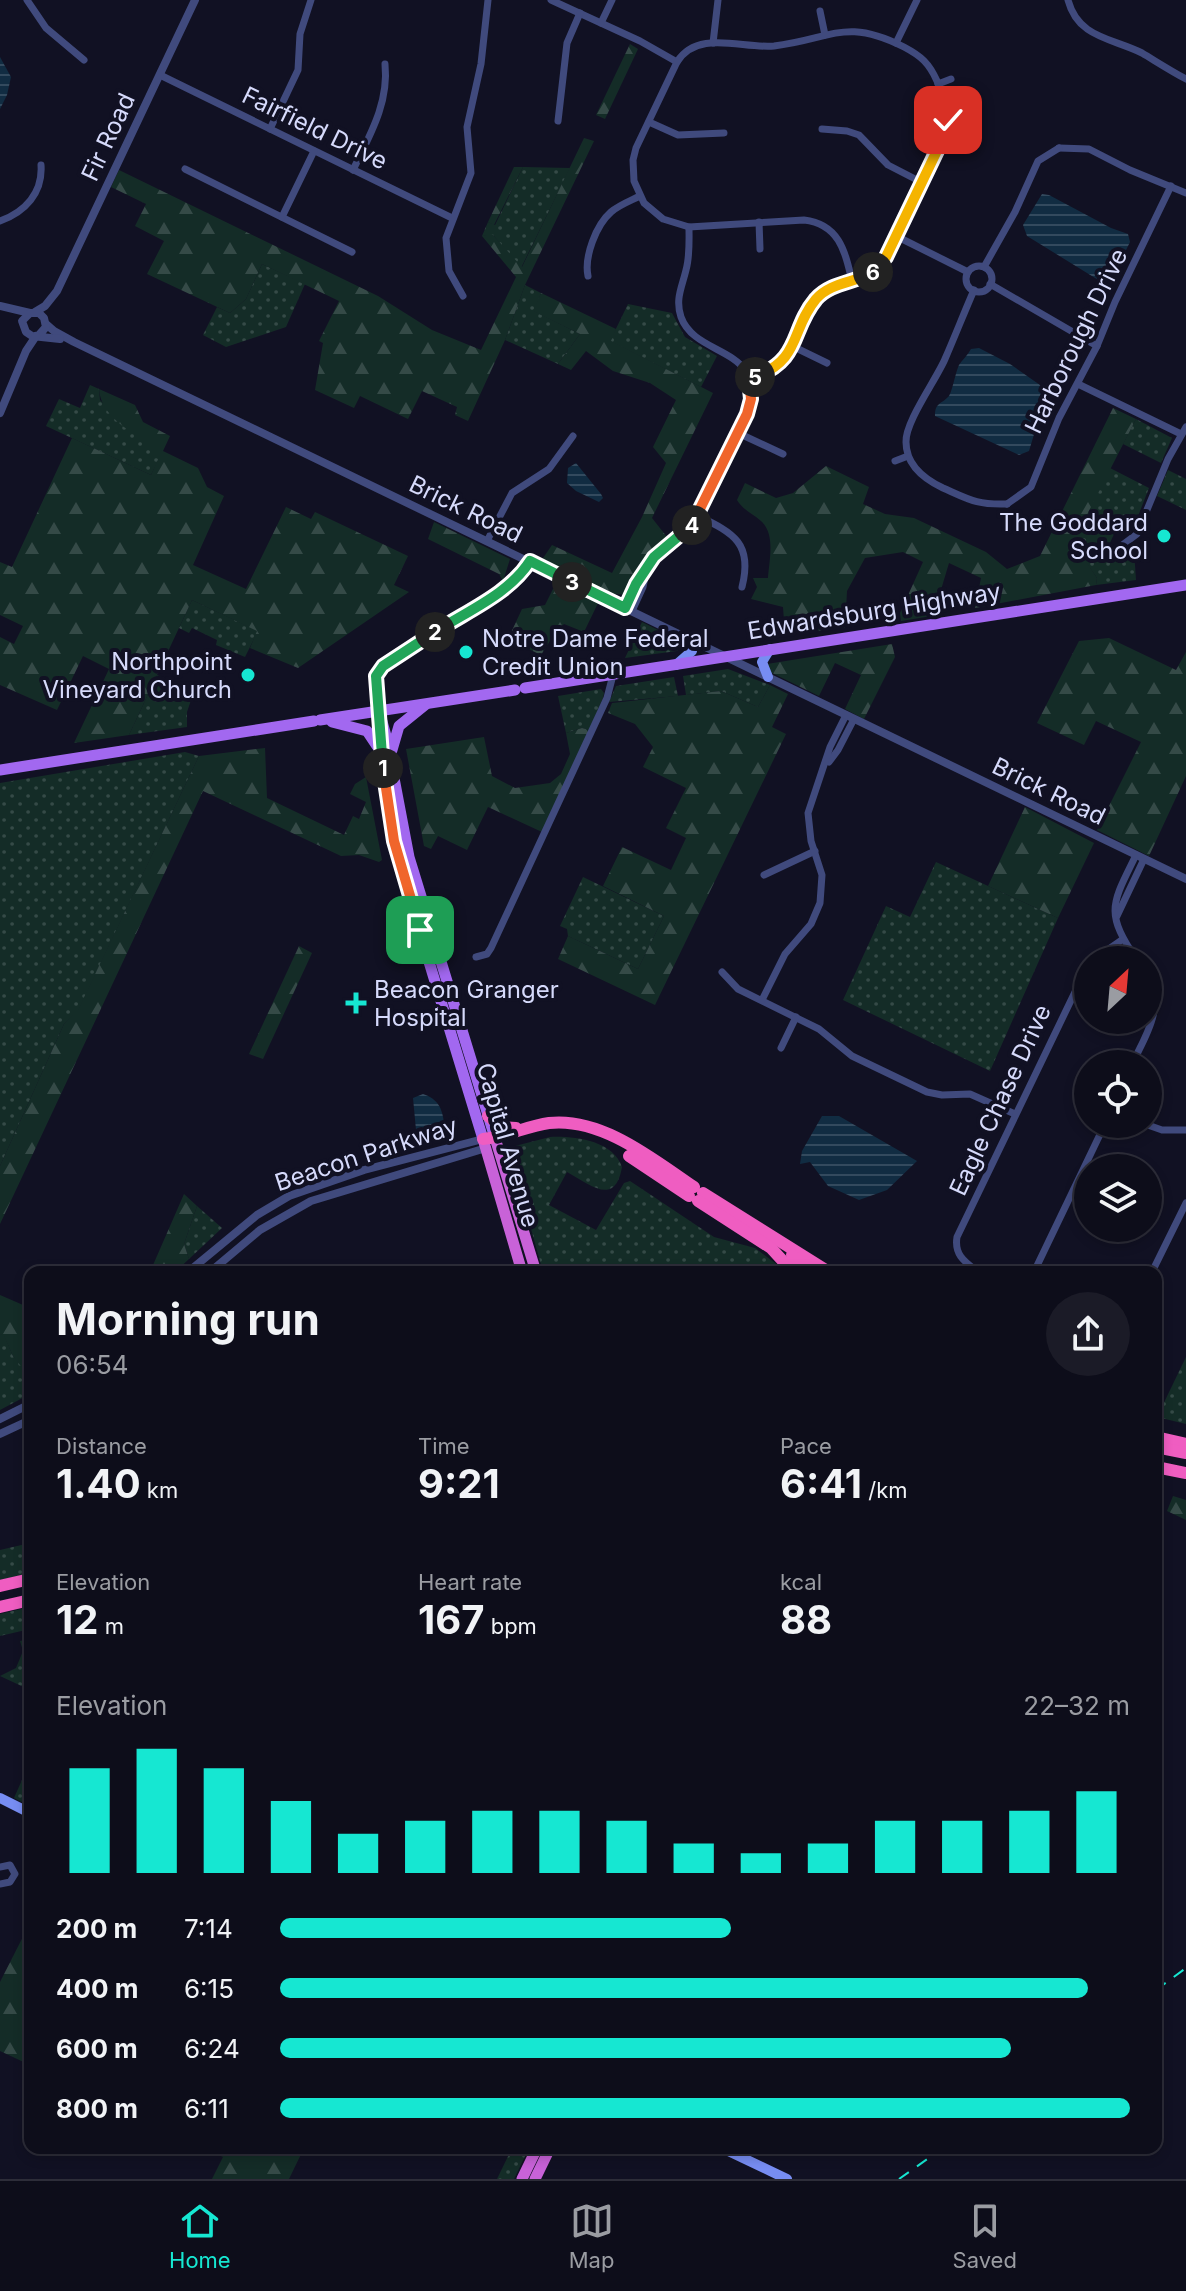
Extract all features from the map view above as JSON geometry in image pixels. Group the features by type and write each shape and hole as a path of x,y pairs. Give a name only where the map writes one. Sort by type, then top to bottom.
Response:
{"highway":[{"path":"488,1116 501,1127 558,1123 593,1128 615,1138 801,1266"},
{"path":"490,1142 531,1127"},
{"path":"490,1142 550,1131 582,1133 611,1144 696,1194"},
{"name":"Capital Avenue","path":"490,1142 521,1266"},
{"name":"Capital Avenue","path":"490,1142 534,1266"},
{"path":"770,1242 788,1266"},
{"path":"770,1242 795,1266"},
{"path":"770,1242 817,1266"},
{"path":"1162,1438 1186,1444"},
{"path":"1162,1448 1186,1453"},
{"path":"1162,1468 1186,1473"},
{"path":"0,1586 24,1580"},
{"path":"0,1607 24,1601"},
{"path":"522,2179 534,2154"},
{"path":"535,2179 547,2154"}],"main road":[{"name":"Edwardsburg Highway","path":"0,770 1186,585"},
{"path":"676,665 692,651 693,642 687,638"},
{"path":"768,677 762,662 770,649"},
{"path":"386,759 399,726 427,704"},
{"name":"Capital Avenue","path":"379,711 390,820 398,860 490,1142"},
{"path":"317,721 347,724 367,731 386,759"},
{"name":"Capital Avenue","path":"386,759 409,857 488,1116 490,1142"},
{"path":"0,1798 24,1810"},
{"path":"735,2154 787,2179"}],"street":[{"path":"27,0 46,28 84,60"},
{"name":"Fir Road","path":"46,323 57,291 195,0"},
{"path":"270,129 298,70 300,31 311,0"},
{"path":"463,296 446,260 446,238 471,173 467,127 481,64 488,0"},
{"path":"551,0 677,62"},
{"path":"601,23 612,0"},
{"path":"713,43 718,0"},
{"path":"896,43 917,0"},
{"path":"1068,0 1071,12 1090,33 1141,53 1186,79"},
{"path":"820,11 825,35"},
{"path":"1060,16 1071,12"},
{"path":"558,121 567,43 580,13"},
{"path":"749,379 775,368 792,346 816,299 832,287 852,281 877,268 886,257 947,127 947,113 938,84 924,59 896,43 861,31 773,46 713,43 694,47 677,62 633,160 634,181 640,196 663,219 689,227 804,220 828,229 842,245 852,281"},
{"path":"353,170 380,113 386,88 385,64"},
{"name":"Fairfield Drive","path":"160,75 452,218"},
{"path":"938,84 951,79"},
{"path":"649,122 678,135 724,133"},
{"path":"822,129 859,135 888,165 921,182"},
{"path":"1054,138 1059,148"},
{"path":"984,267 1015,212 1038,161 1059,148 1089,149 1186,193"},
{"path":"282,217 314,151"},
{"path":"0,221 16,214 33,197 41,182 41,165"},
{"path":"185,169 352,252"},
{"name":"Harborough Drive","path":"1007,504 1031,487 1053,432 1097,346 1171,186"},
{"path":"588,276 587,260 605,218 640,196"},
{"path":"759,222 760,249"},
{"path":"628,610 659,552 691,527 698,516 750,406 749,379 742,367 731,356 690,333 681,316 678,296 688,263 689,227"},
{"path":"896,236 968,272"},
{"path":"975,266 984,267 991,275 990,284 983,291 974,290 967,282 968,272 975,266"},
{"path":"990,284 1097,346"},
{"path":"974,290 945,359 909,424 906,441 908,456 915,470 931,482 979,505 1007,504 1010,515"},
{"name":"Fir Road","path":"33,312 45,306 57,291"},
{"path":"0,306 42,315 46,323 26,351 0,413"},
{"path":"0,306 13,314 29,335 38,335"},
{"path":"19,373 24,318 33,312"},
{"name":"Brick Road","path":"46,323 74,342 1186,879"},
{"name":"Brick Road","path":"38,335 74,342"},
{"path":"792,346 827,363"},
{"path":"1078,384 1184,431 1163,469 1137,534 1121,546"},
{"path":"738,433 783,454"},
{"path":"487,541 512,493 549,469 573,436"},
{"path":"895,461 908,456"},
{"path":"698,516 726,530 740,545 746,563 742,587"},
{"path":"379,711 375,683 383,666 507,587 519,578 530,561"},
{"path":"476,957 487,954 498,935 607,698 613,675"},
{"path":"762,1000 785,954 806,931 817,913 822,886 808,826 808,813 812,796 825,767 838,750 850,717"},
{"path":"764,875 815,851"},
{"path":"1128,946 1116,918 1140,857"},
{"path":"1113,946 1123,939"},
{"path":"722,972 738,989 819,1029 852,1056 927,1092 970,1094 1015,1114"},
{"name":"Eagle Chase Drive","path":"957,1252 957,1237 1074,994"},
{"path":"781,1048 796,1017"},
{"path":"1162,1130 1186,1130"},
{"path":"1037,1266 1098,1138"},
{"name":"Beacon Parkway","path":"195,1266 257,1215 289,1196 364,1170 490,1142"},
{"name":"Beacon Parkway","path":"217,1266 260,1230 311,1201 490,1142"},
{"path":"1155,1266 1186,1203"},
{"path":"945,1253 957,1252 972,1266"},
{"path":"0,1419 24,1407"},
{"path":"0,1434 24,1423"},
{"path":"0,1867 10,1865 15,1874 10,1882 0,1884"}],"green space":[{"path":"630,44 638,49 605,119 596,115"},
{"path":"584,138 594,141 525,285 505,340 468,421 455,415 457,407 422,391 408,419 360,396 354,408 315,390 323,343 319,341 339,301 262,264 246,299 230,313 147,274 164,241 135,226 146,204 111,187 119,170 378,296 432,330 481,350 516,277 482,236 492,234 522,267"},
{"path":"514,167 523,167 494,225 488,222"},
{"path":"523,167 570,168 521,268 493,235 482,236 488,222 495,225"},
{"path":"262,264 305,284 286,327 226,347 203,335 217,307 230,313 246,299"},
{"path":"525,285 541,293 534,311 580,334 558,364 505,340"},
{"path":"541,293 616,329 611,341 713,393 652,518 667,537 653,548 625,594 594,588 541,561 552,545 612,573 666,463 653,447 676,400 650,383 613,371 586,351 571,370 558,364 580,334 533,311"},
{"path":"628,304 672,313 685,337 717,356 701,387 610,341"},
{"path":"90,385 99,389 100,400 127,428 163,451 151,475 46,426 59,399 80,408"},
{"path":"99,389 135,405 143,422 170,436 163,451 198,468 207,487 224,496 193,565 246,589 286,507 311,519 315,512 408,556 394,585 409,592 298,668 250,648 257,631 192,600 129,735 74,743 109,669 83,656 57,710 0,685 0,637 14,644 23,626 0,615 0,562 12,567 72,438 151,475 162,451 114,418 106,410"},
{"path":"1113,408 1136,419 1073,542 1097,578 1096,585 975,608 981,578 949,563 937,603 938,615 901,621 900,613 923,562 903,552 865,558 847,591 845,628 785,634 783,607 751,599 757,587 753,578 768,578 770,548 766,526 737,500 745,483 776,498 793,493 826,466 869,487 863,504 885,514 914,518 986,552 1007,569 1040,556"},
{"path":"1136,419 1172,438 1161,463 1123,444"},
{"path":"1110,468 1149,488 1133,529 1114,534 1109,545 1113,553 1120,557 1134,551 1136,580 1096,585 1097,578 1072,542"},
{"path":"1168,470 1186,479 1186,510 1157,496"},
{"path":"434,522 510,559 503,581 499,574 428,539"},
{"path":"557,581 599,601 584,632 564,624 541,655 508,639 522,609 545,605"},
{"path":"192,600 258,631 245,657 216,645 217,640 192,628 189,633 179,628"},
{"path":"642,622 678,640 681,648 625,658"},
{"path":"1109,638 1176,670 1186,652 1186,776 1149,856 1097,830 1141,742 1096,721 1084,745 1037,723 1079,641"},
{"path":"892,644 895,657 864,719 845,709 861,675 835,663 819,696 770,672 767,664"},
{"path":"728,669 770,685 758,707 721,691 686,695 683,676"},
{"path":"157,675 194,691 187,712 187,727 129,735"},
{"path":"674,677 678,696 609,702 616,686"},
{"path":"770,685 788,694 772,727 786,734 655,1005 558,959 568,936 638,969 664,916 603,886 622,847 671,870 686,838 666,828 686,788 643,767 653,747 635,724 608,713 612,703 721,691 758,707"},
{"path":"601,689 603,698 589,730 582,728 566,733 558,696"},
{"path":"582,728 589,730 542,832 488,807 467,850 438,836 431,849 424,846 406,749 484,737 492,776 515,788 550,783 561,774 570,754 566,733"},
{"path":"265,748 267,798 344,835 353,816 359,819 366,802 350,794 355,784 366,777 382,860 379,862 359,855 341,856 203,791 0,1224 0,1166 64,1024 78,1010 199,756"},
{"path":"185,752 199,756 78,1011 64,1024 0,1166 0,783"},
{"path":"1025,807 1094,843 1058,918 988,886"},
{"path":"936,862 1058,918 990,1071 843,1000 886,906 910,917"},
{"path":"583,877 664,916 638,969 568,936 567,929 560,926"},
{"path":"299,946 312,953 263,1059 249,1054"},
{"path":"550,1137 570,1137 601,1145 617,1158 622,1167 614,1186 608,1190 593,1187 567,1172 549,1205 596,1230 624,1183 630,1181 714,1237 755,1248 779,1266 541,1266 510,1153 515,1146"},
{"path":"184,1194 197,1206 184,1244 189,1259 181,1266 153,1266"},
{"path":"197,1206 222,1228 189,1259 184,1244"},
{"path":"0,1295 24,1305 24,1370 4,1336 0,1334"},
{"path":"0,1334 4,1335 13,1356 24,1368 24,1397 0,1410"},
{"path":"1186,1357 1186,1424 1162,1418 1162,1407"},
{"path":"1173,1496 1186,1500 1186,1520 1167,1511"},
{"path":"24,1544 24,1574 0,1580 0,1550"},
{"path":"24,1608 24,1630 0,1636 0,1614"},
{"path":"24,1640 24,1687 0,1676 16,1668 23,1651 20,1641"},
{"path":"24,1776 24,1803 14,1798"},
{"path":"24,1935 24,2062 0,2051 0,1982"},
{"path":"216,2154 301,2154 289,2179 212,2179 223,2157"},
{"path":"509,2154 526,2154 514,2179 497,2179"}],"water":[{"path":"0,57 11,77 0,109"},
{"path":"1042,194 1128,234 1130,242 1112,278 1100,281 1027,236 1023,225"},
{"path":"979,348 1010,364 1050,392 1053,399 1038,421 1029,451 1019,455 935,416 937,406 950,394 959,365 971,349"},
{"path":"576,463 601,494 603,498 599,502 567,483 568,468"},
{"path":"423,1094 438,1105 444,1123 440,1130 423,1134 416,1130 413,1098"},
{"path":"822,1116 839,1116 917,1161 887,1190 859,1200 828,1186 810,1162 800,1164 802,1151"}],"railway":[{"path":"1162,1986 1186,1968"},
{"path":"899,2179 934,2154"}],"place":[{"name":"The Goddard School","path":"1164,536"},
{"name":"Notre Dame Federal Credit Union","path":"466,652"},
{"name":"Northpoint Vineyard Church","path":"248,675"},
{"name":"Beacon Granger Hospital","path":"356,1003"}],"route":[{"path":"420,930 398,860 390,820 379,737 375,683 378,671 507,587 519,578 530,561 625,608 654,557 691,527 698,516 747,414 751,399 749,379 775,368 784,359 813,303 822,293 866,276 886,257 945,134 948,120"}]}
